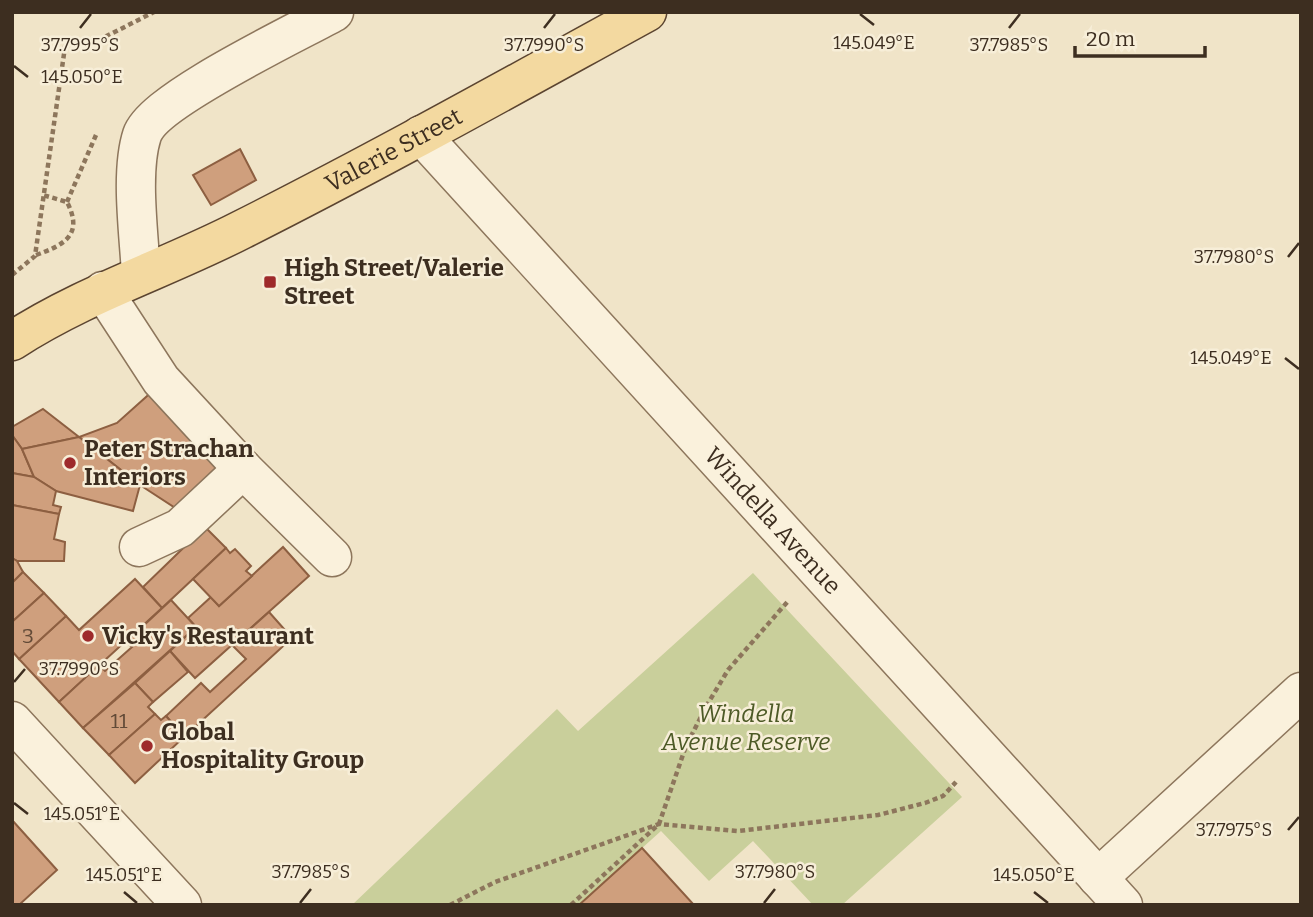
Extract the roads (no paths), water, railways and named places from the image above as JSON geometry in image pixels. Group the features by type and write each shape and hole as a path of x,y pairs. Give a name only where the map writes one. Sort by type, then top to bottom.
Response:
{"main road":[{"name":"Valerie Street","path":"12,341 103,291 237,232 641,14"}],"street":[{"path":"142,274 139,147 143,132 150,122 178,97 334,12"},
{"name":"Windella Avenue","path":"421,135 1111,892"},
{"path":"103,291 161,380 243,469 332,557"},
{"path":"138,547 180,528 243,469"},
{"path":"1111,892 1301,692"},
{"path":"12,721 182,905"}],"place":[{"name":"High Street/Valerie Street","path":"270,282"},
{"name":"Peter Strachan Interiors","path":"70,463"},
{"name":"Vicky's Restaurant","path":"88,636"},
{"name":"Global Hospitality Group","path":"147,746"}],"park label":[{"name":"Windella Avenue Reserve","path":"746,728"}]}
